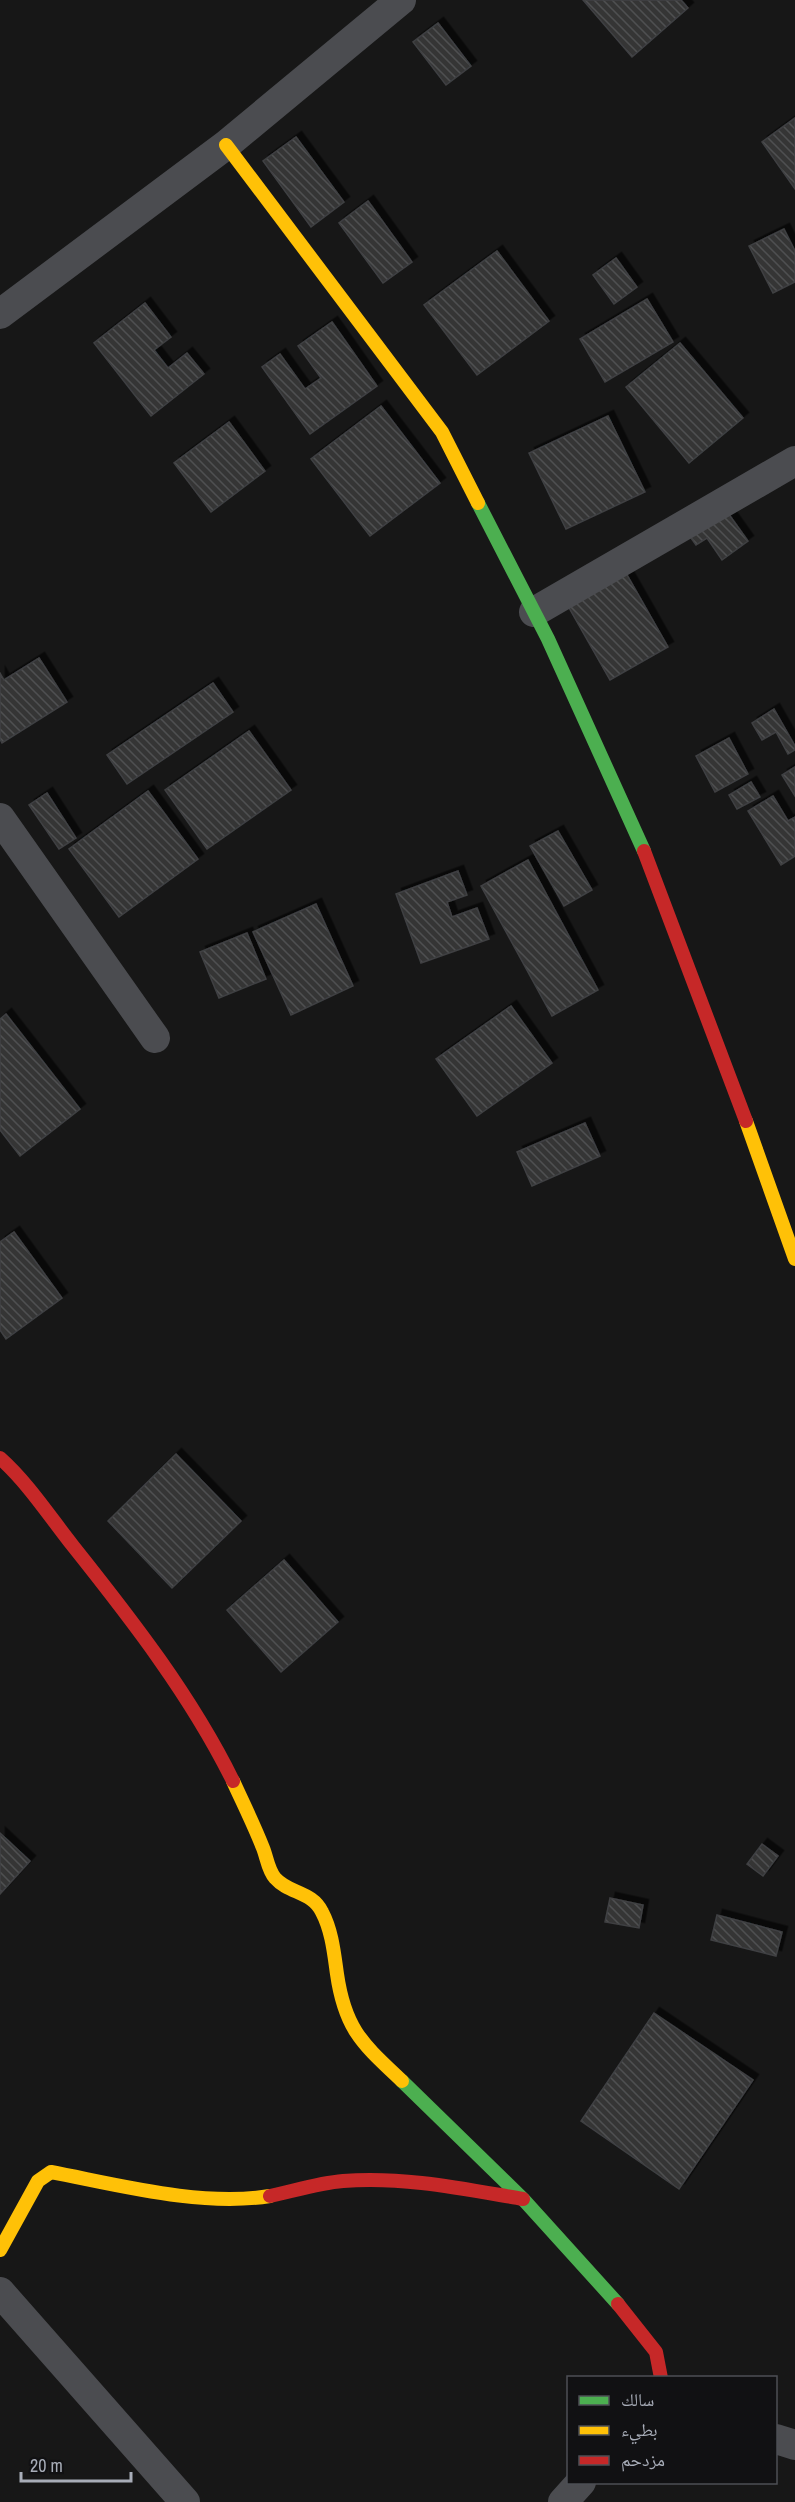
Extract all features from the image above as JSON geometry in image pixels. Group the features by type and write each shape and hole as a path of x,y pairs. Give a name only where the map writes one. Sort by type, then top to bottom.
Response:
{"street":[{"path":"0,314 226,145 382,5"},
{"path":"226,145 442,432 534,612 642,846 723,1058 795,1259"},
{"path":"534,612 795,461"},
{"path":"0,818 154,1038"},
{"path":"0,1458 11,1468 117,1603 190,1704 223,1764 263,1849 273,1876 285,1887 313,1897 321,1907 335,1953 340,1996 349,2023 361,2042 523,2199 599,2281 656,2352 661,2376"},
{"path":"0,2250 38,2181 51,2172 156,2192 246,2199 340,2181 384,2178 523,2199"},
{"path":"0,2292 185,2502"},
{"path":"777,2439 795,2445"},
{"path":"562,2502 579,2484"}],"building":[{"path":"583,0 681,0 688,8 632,57"},
{"path":"438,23 471,66 446,85 413,42"},
{"path":"795,118 795,189 762,142"},
{"path":"296,137 344,202 311,227 263,161"},
{"path":"368,201 412,262 383,283 339,223"},
{"path":"784,229 795,251 795,282 773,293 749,246"},
{"path":"497,251 549,321 477,375 424,305"},
{"path":"616,258 637,287 614,304 593,275"},
{"path":"647,299 673,342 605,382 580,339"},
{"path":"145,303 171,337 154,350 168,368 187,353 204,374 151,416 94,343"},
{"path":"332,322 377,386 310,434 262,367 280,354 305,389 321,378 298,346"},
{"path":"680,343 743,418 689,463 626,387"},
{"path":"381,406 440,483 370,536 311,459"},
{"path":"608,416 645,492 566,529 529,453"},
{"path":"229,422 265,471 211,512 174,463"},
{"path":"723,506 748,541 722,560 707,538 696,545 686,531"},
{"path":"626,573 668,647 610,680 568,606"},
{"path":"39,658 67,702 2,743 0,739 0,673 4,680"},
{"path":"213,683 233,712 127,784 107,755"},
{"path":"774,709 795,746 795,750 788,754 776,732 762,740 752,723"},
{"path":"249,731 291,790 207,849 165,790"},
{"path":"729,738 748,774 715,792 696,756"},
{"path":"795,767 795,796 782,775"},
{"path":"751,782 760,797 737,809 729,795"},
{"path":"148,791 198,859 119,917 69,849"},
{"path":"47,793 76,838 59,849 29,805"},
{"path":"773,796 788,821 795,817 795,856 781,865 748,811"},
{"path":"558,831 592,890 564,906 530,846"},
{"path":"528,860 598,990 552,1016 481,886"},
{"path":"458,871 467,895 447,902 452,917 477,908 489,939 421,963 396,894"},
{"path":"316,904 353,986 291,1015 253,932"},
{"path":"247,933 266,979 219,998 200,952"},
{"path":"511,1006 552,1063 477,1116 436,1059"},
{"path":"6,1014 80,1109 20,1156 0,1130 0,1019"},
{"path":"585,1123 600,1156 532,1186 517,1152"},
{"path":"14,1232 62,1298 6,1339 0,1330 0,1242"},
{"path":"176,1454 241,1521 172,1588 108,1521"},
{"path":"284,1560 338,1622 281,1672 227,1610"},
{"path":"0,1833 30,1861 0,1894"},
{"path":"762,1844 778,1856 763,1876 747,1864"},
{"path":"610,1898 643,1905 639,1928 605,1922"},
{"path":"717,1915 782,1932 776,1956 711,1940"},
{"path":"654,2013 753,2080 679,2189 581,2121"}],"traffic: fast":[{"path":"478,503 548,639 644,851"},
{"path":"402,2081 523,2199 618,2304"}],"traffic: slow":[{"path":"226,145 442,432 478,503"},
{"path":"746,1121 795,1259"},
{"path":"233,1781 275,1878 312,1900 322,1912 334,1950 340,1993 351,2023 366,2046 402,2081"},
{"path":"0,2250 38,2181 51,2172 188,2197 244,2199 270,2196"}],"traffic: jam":[{"path":"644,851 746,1121"},
{"path":"0,1458 38,1500 159,1659 199,1719 233,1781"},
{"path":"270,2196 324,2183 388,2180 433,2184 523,2199"},
{"path":"618,2304 656,2352 661,2376"}]}
